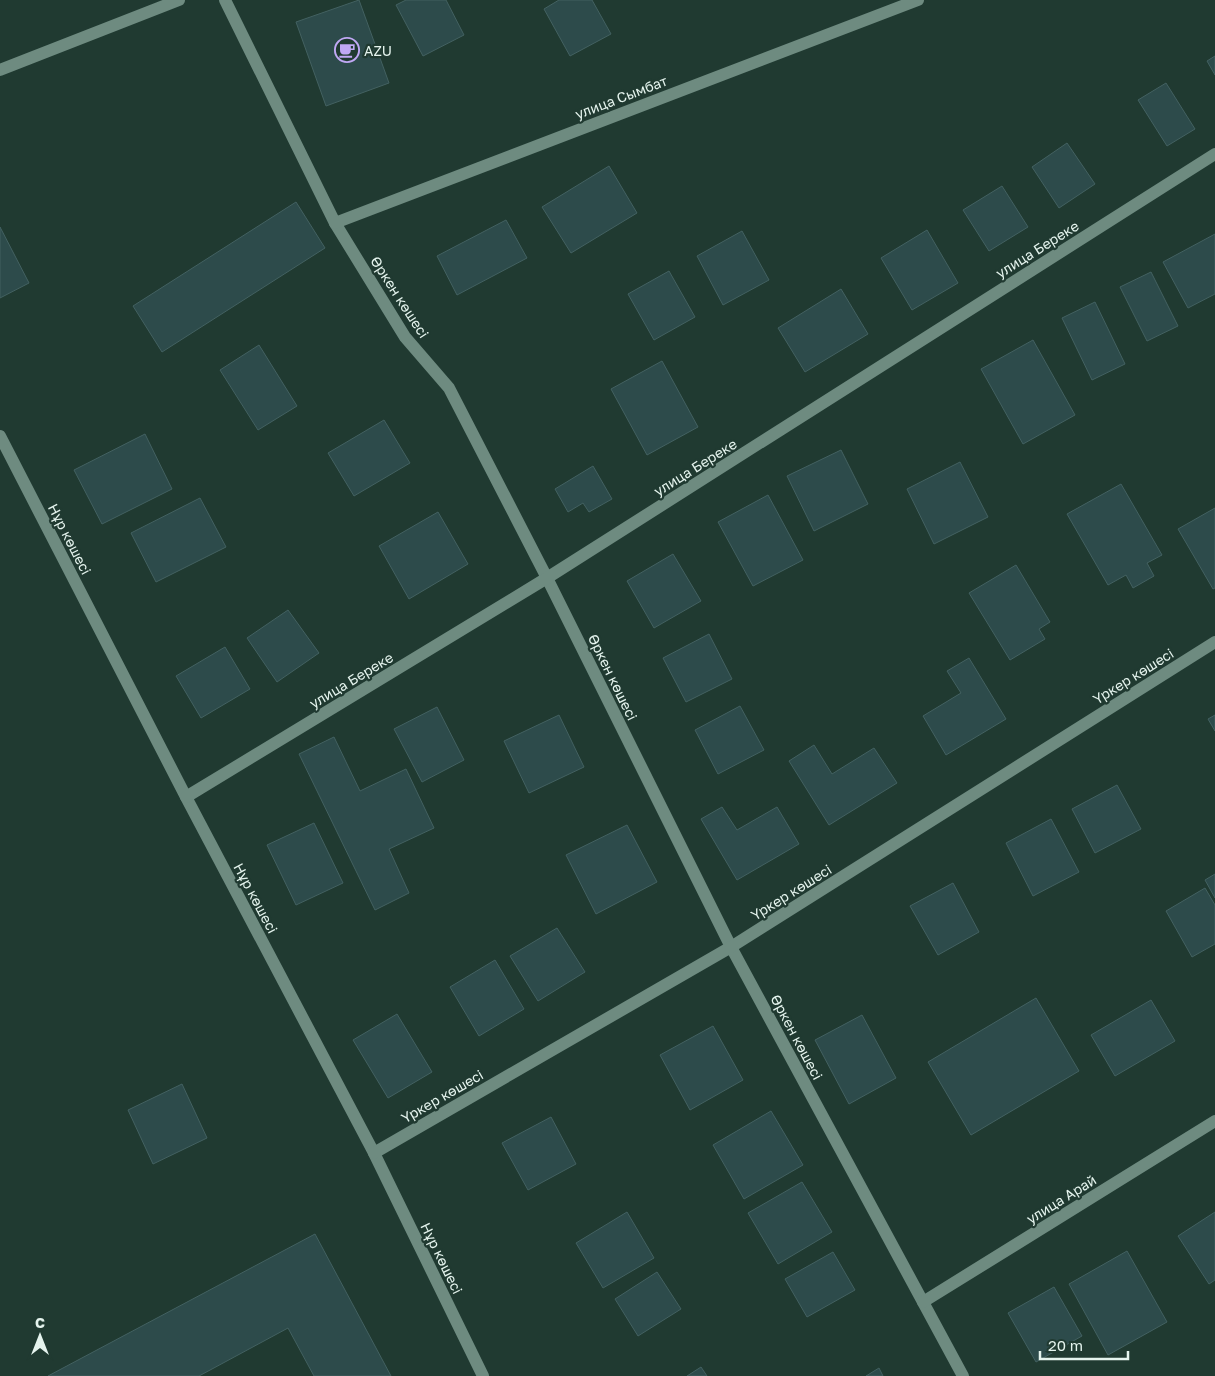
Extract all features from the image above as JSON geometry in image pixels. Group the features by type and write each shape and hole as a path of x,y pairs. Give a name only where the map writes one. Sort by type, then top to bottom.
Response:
{"street":[{"path":"0,70 179,0"},
{"name":"Өркен көшесі","path":"225,0 335,223 405,337 449,388 547,578 731,947 963,1376"},
{"name":"улица Сымбат","path":"335,223 918,0"},
{"name":"улица Береке","path":"186,797 547,578 1215,154"},
{"name":"Нұр көшесі","path":"0,436 186,797 374,1153 483,1376"},
{"name":"Үркер көшесі","path":"374,1153 731,947 1215,642"},
{"name":"улица Арай","path":"923,1302 1215,1122"}],"building":[{"path":"359,0 389,83 326,106 296,22"},
{"path":"406,0 446,0 464,35 423,56 396,5"},
{"path":"559,0 592,0 611,34 570,56 544,9"},
{"path":"1215,56 1215,75 1207,61"},
{"path":"1166,83 1195,129 1167,146 1138,100"},
{"path":"1067,143 1095,184 1059,208 1032,167"},
{"path":"609,166 637,213 571,253 542,207"},
{"path":"1002,186 1028,227 989,251 963,210"},
{"path":"296,202 325,248 162,352 133,306"},
{"path":"506,220 527,258 457,295 437,256"},
{"path":"0,227 29,283 0,298"},
{"path":"927,230 958,283 912,310 881,258"},
{"path":"742,231 769,280 723,305 697,256"},
{"path":"1215,234 1215,294 1188,308 1163,262"},
{"path":"669,271 695,317 654,340 628,294"},
{"path":"1151,272 1178,326 1147,341 1120,287"},
{"path":"841,289 868,334 805,372 778,328"},
{"path":"1095,302 1125,364 1092,380 1062,318"},
{"path":"1033,340 1075,415 1023,444 981,369"},
{"path":"259,345 297,406 258,430 220,370"},
{"path":"662,361 698,427 647,455 611,389"},
{"path":"384,420 410,463 354,496 328,453"},
{"path":"145,434 172,489 102,524 74,470"},
{"path":"841,450 868,504 814,531 787,476"},
{"path":"960,462 988,517 934,544 907,489"},
{"path":"593,466 612,499 589,512 583,503 568,512 555,489"},
{"path":"1121,484 1162,555 1147,563 1154,576 1133,588 1126,575 1108,585 1067,514"},
{"path":"768,495 803,560 753,586 718,522"},
{"path":"200,498 226,547 156,582 131,533"},
{"path":"1215,508 1215,588 1213,589 1178,529"},
{"path":"438,512 468,564 409,599 379,546"},
{"path":"673,554 701,601 654,628 627,581"},
{"path":"1016,565 1050,622 1039,629 1045,639 1010,660 969,593"},
{"path":"288,610 319,653 277,682 247,638"},
{"path":"709,634 732,679 686,702 663,658"},
{"path":"225,647 250,689 201,718 176,676"},
{"path":"969,658 1006,719 946,755 923,716 961,693 947,671"},
{"path":"740,706 764,750 718,774 695,730"},
{"path":"437,707 464,760 422,782 394,729"},
{"path":"559,715 584,767 529,793 504,741"},
{"path":"1215,715 1215,731 1208,719"},
{"path":"334,737 360,791 406,769 434,828 389,849 409,893 375,910 299,754"},
{"path":"814,745 832,774 874,748 897,783 829,825 789,761"},
{"path":"1117,785 1141,829 1095,853 1072,809"},
{"path":"722,807 737,830 777,807 799,844 737,880 701,819"},
{"path":"1051,819 1079,872 1033,896 1006,843"},
{"path":"314,823 343,883 296,905 267,845"},
{"path":"627,825 657,882 596,914 566,855"},
{"path":"1215,874 1215,898 1205,880"},
{"path":"953,883 979,932 938,955 910,906"},
{"path":"1205,888 1215,905 1215,944 1192,957 1166,911"},
{"path":"557,928 585,972 538,1001 510,956"},
{"path":"495,960 524,1009 479,1036 450,987"},
{"path":"1036,998 1079,1071 971,1135 928,1062"},
{"path":"1151,1000 1175,1041 1115,1076 1091,1035"},
{"path":"397,1014 432,1072 388,1098 353,1040"},
{"path":"862,1015 896,1078 849,1104 815,1040"},
{"path":"713,1026 743,1080 690,1110 660,1055"},
{"path":"182,1084 207,1138 153,1164 128,1110"},
{"path":"771,1111 803,1165 744,1199 713,1145"},
{"path":"551,1117 576,1164 528,1190 502,1143"},
{"path":"802,1182 832,1232 778,1264 748,1213"},
{"path":"627,1212 654,1258 603,1288 576,1243"},
{"path":"1215,1212 1215,1280 1209,1284 1178,1236"},
{"path":"315,1234 391,1376 314,1376 288,1328 199,1376 48,1376"},
{"path":"1127,1251 1167,1322 1108,1355 1069,1284"},
{"path":"833,1252 855,1290 807,1317 785,1279"},
{"path":"657,1272 681,1309 638,1336 615,1299"},
{"path":"1054,1287 1082,1336 1036,1362 1008,1313"},
{"path":"701,1367 707,1376 687,1376"},
{"path":"879,1368 883,1376 866,1376"}],"place":[{"name":"AZU","path":"347,50"}]}
